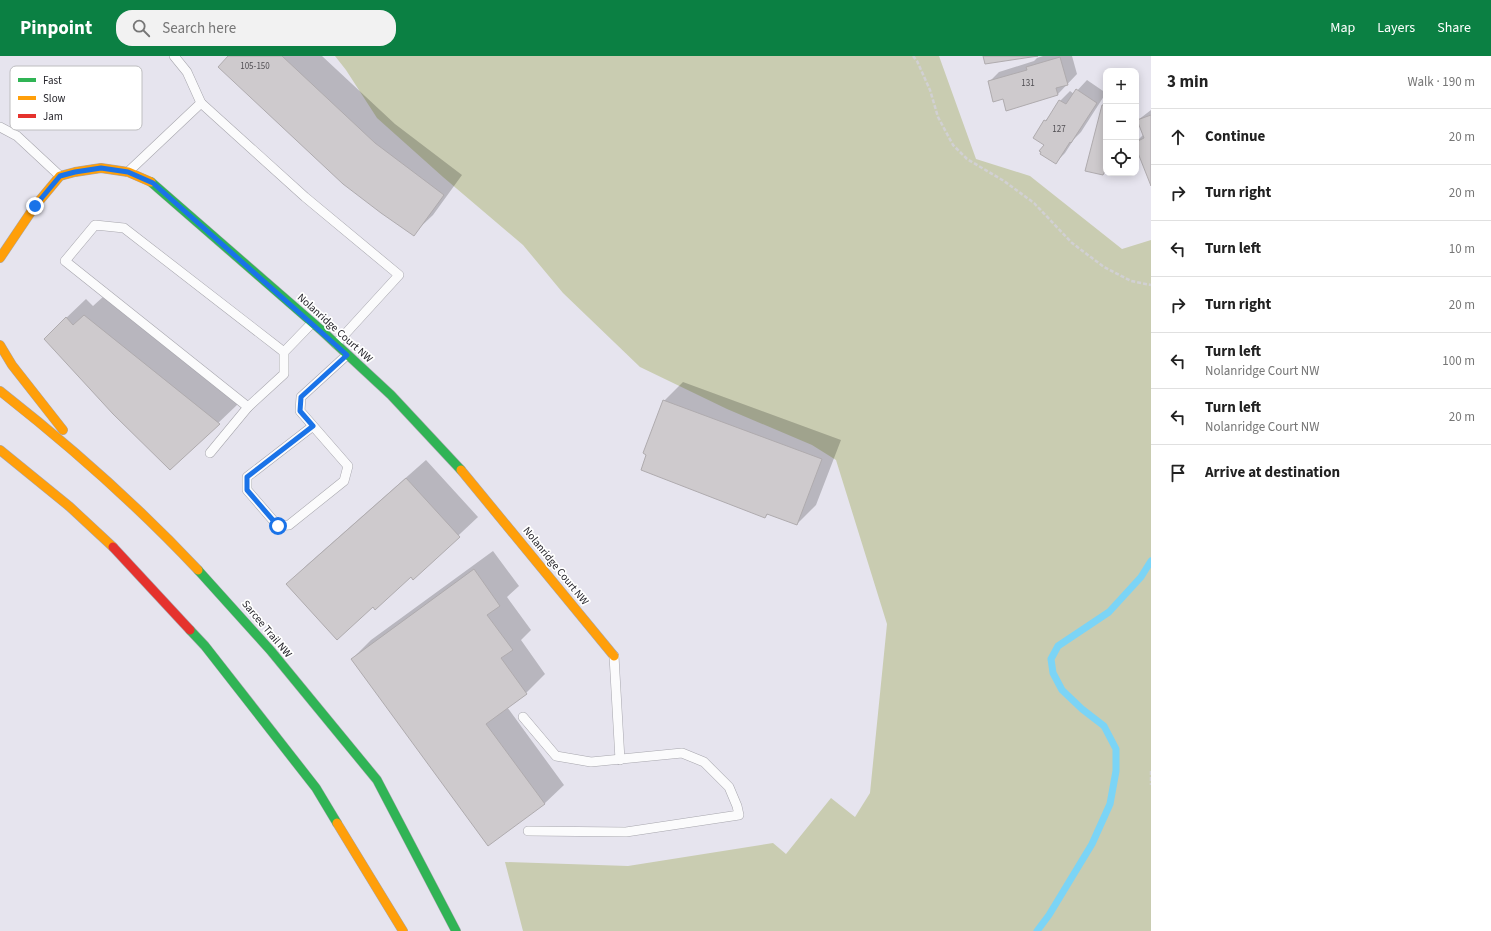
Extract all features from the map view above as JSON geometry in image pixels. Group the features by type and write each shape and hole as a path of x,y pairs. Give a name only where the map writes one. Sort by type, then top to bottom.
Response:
{"main road":[{"name":"Nolanridge Court NW","path":"60,176 101,168 128,172 153,183 336,344 391,395 466,475 614,656"},
{"path":"0,258 35,206 60,176"},
{"path":"0,345 12,365 58,423 81,457"},
{"name":"Sarcee Trail NW","path":"0,391 81,457 178,549 271,651 376,780 456,931"},
{"path":"0,450 70,507 110,545 205,646 316,788 403,931"}],"lane":[{"path":"174,56 187,72 201,103 305,196 399,275 336,344"},
{"path":"128,172 201,103"},
{"path":"0,127 17,136 60,176"},
{"path":"248,407 65,261 95,224 124,228 284,352"},
{"path":"210,453 248,407 284,374 284,352 312,323"},
{"path":"313,426 247,477 247,490 278,526 289,525 344,481 348,466 300,411 301,397 347,355"},
{"path":"614,656 620,760"},
{"path":"523,717 556,756 591,762 682,753 704,762 729,787 740,815 626,832 528,832"}],"path":[{"path":"913,56 917,61 930,90 938,117 953,145 967,159 1004,181 1034,203 1072,243 1104,267 1131,281 1151,285"},
{"path":"1151,771 1151,785"}],"green space":[{"path":"335,56 939,56 976,159 1030,176 1122,249 1151,240 1151,931 523,931 505,862 628,866 773,843 786,854 831,798 855,817 870,793 887,624 836,460 812,445 727,409 640,367 563,293 523,245 377,118 346,70"}],"building":[{"path":"228,56 282,56 375,143 444,195 414,236 343,184 218,67"},
{"path":"983,56 1038,56 985,64"},
{"path":"1060,57 1068,85 1056,88 1058,95 1006,111 1003,99 993,102 988,81 1027,70 1026,67"},
{"path":"1076,89 1097,103 1056,164 1040,154 1041,152 1039,151 1044,145 1033,138 1059,100 1066,104"},
{"path":"1102,105 1103,105 1103,175 1085,171"},
{"path":"1151,115 1151,186 1139,156 1139,140 1144,138 1139,125 1139,119"},
{"path":"84,315 220,424 170,470 113,414 44,339 66,317 73,325"},
{"path":"663,400 822,459 797,525 767,514 765,518 641,470 646,455 643,453"},
{"path":"406,478 460,537 413,580 411,577 375,610 373,607 337,640 286,584"},
{"path":"474,569 500,606 487,615 513,650 501,658 527,694 486,724 545,804 488,846 351,659"}],"waterway":[{"path":"1037,931 1049,915 1092,844 1110,804 1116,771 1116,749 1104,726 1082,709 1062,690 1053,673 1051,659 1058,646 1109,612 1141,577 1151,561"}],"traffic: fast":[{"path":"151,182 321,330 391,395 461,470"},
{"path":"198,570 271,651 377,780 456,931"},
{"path":"190,630 205,646 316,788 337,823"}],"traffic: slow":[{"path":"0,258 35,206 60,176 101,168 128,172 151,182"},
{"path":"0,345 12,365 63,430"},
{"path":"0,391 52,433 127,499 198,570"},
{"path":"0,450 70,507 113,547"},
{"path":"461,470 614,656"},
{"path":"337,823 403,931"}],"traffic: jam":[{"path":"113,547 190,630"}],"route":[{"path":"35,206 60,176 75,172 101,168 128,172 153,183 321,330 347,355 301,397 300,411 313,426 247,477 247,490 278,526"}]}
